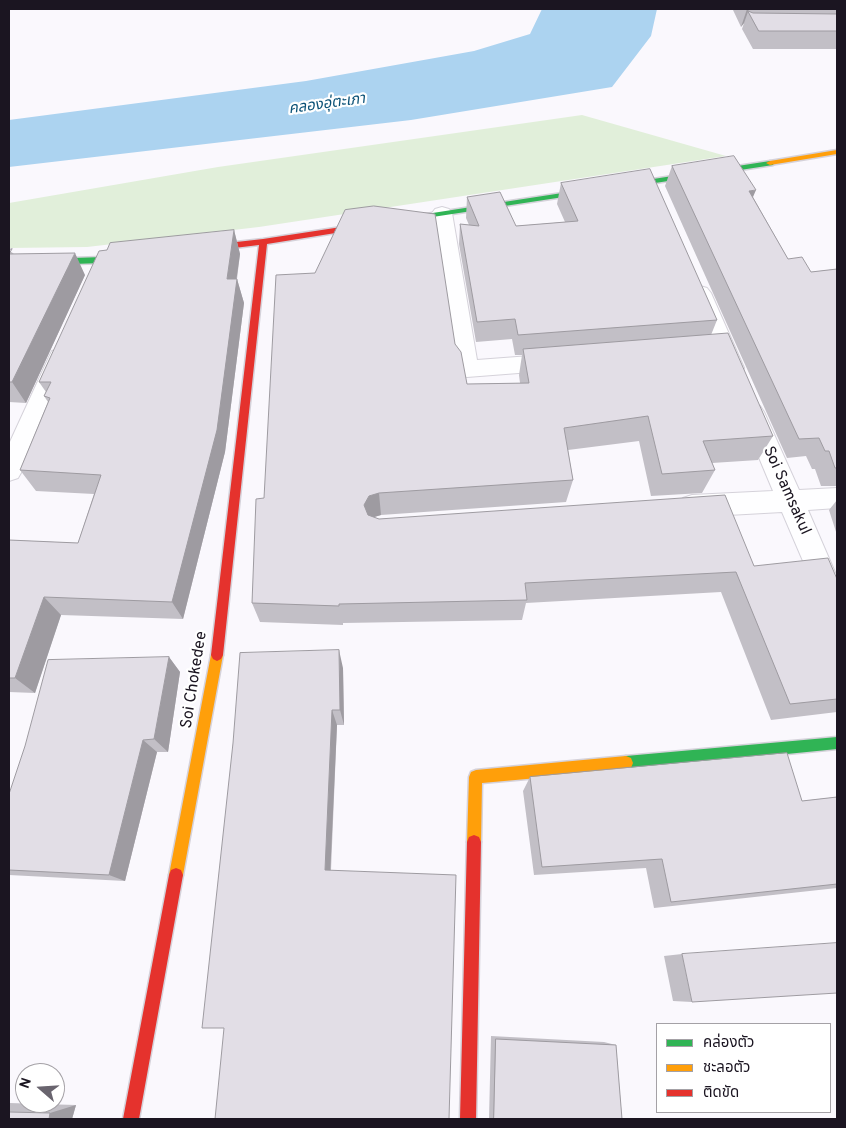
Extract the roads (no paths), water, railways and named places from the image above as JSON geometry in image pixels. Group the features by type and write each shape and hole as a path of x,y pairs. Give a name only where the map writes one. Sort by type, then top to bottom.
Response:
{"street":[{"path":"188,250 263,242 837,152"},
{"path":"652,181 662,206"},
{"path":"442,213 467,369 576,361"},
{"name":"Soi Chokedee","path":"131,1119 217,656 263,242"},
{"path":"9,263 100,268 141,256"},
{"name":"Soi Samsakul","path":"691,272 714,350 742,389 837,608"},
{"path":"9,472 68,339"},
{"path":"670,507 789,499 837,498"},
{"path":"468,1119 476,777 837,743"}],"water":[{"name":"คลองอุ่ตะเภา","path":"542,9 657,9 651,36 612,87 411,120 9,167 9,120 306,81 474,51 530,34"}]}
